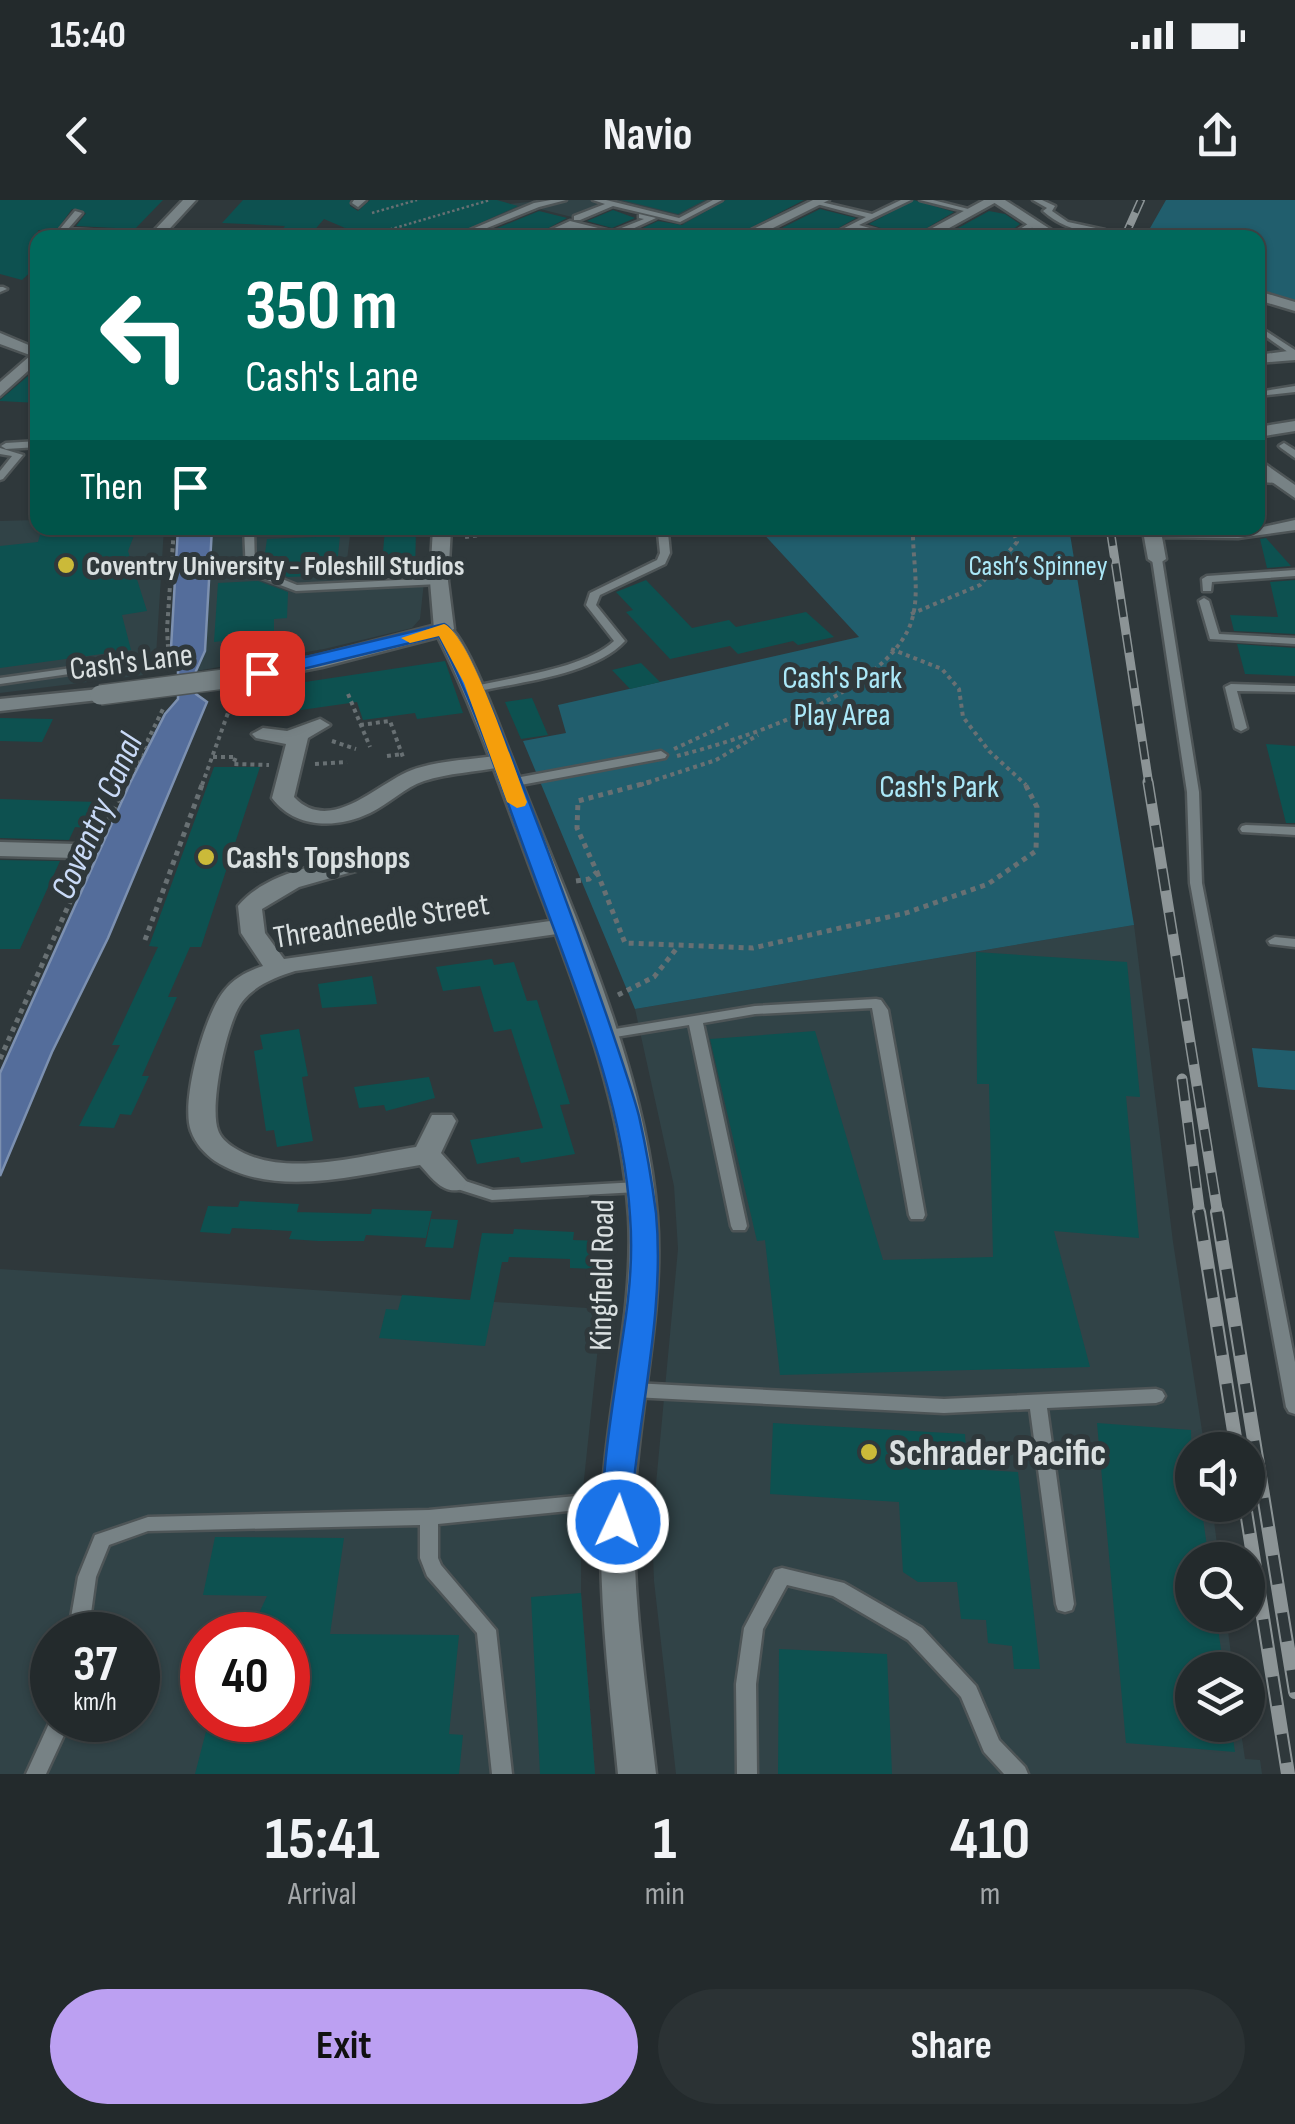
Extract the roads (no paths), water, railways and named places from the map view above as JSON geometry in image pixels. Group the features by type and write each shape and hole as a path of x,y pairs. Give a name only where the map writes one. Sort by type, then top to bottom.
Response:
{"street":[{"path":"161,230 190,200"},
{"path":"935,230 995,200 1044,230"},
{"path":"759,230 822,201"},
{"path":"558,230 570,225 591,230"},
{"path":"1265,298 1295,307"},
{"path":"0,337 30,335"},
{"path":"0,337 30,351"},
{"path":"1265,359 1294,356"},
{"path":"0,391 30,361"},
{"path":"1265,431 1295,426"},
{"path":"1265,469 1288,484"},
{"path":"1286,526 1295,541"},
{"path":"442,535 439,581 444,629"},
{"path":"1153,535 1157,559"},
{"name":"Kingfield Road","path":"444,629 475,689 592,1004 626,1116 643,1215 642,1297 618,1499 617,1545 637,1774"},
{"name":"Cash's Lane","path":"0,705 237,687 444,629"},
{"path":"263,734 294,736 320,724"},
{"path":"294,736 298,745 283,790 287,805 306,815 322,817 362,810 405,780 427,773 506,772"},
{"path":"0,849 74,851"},
{"path":"278,968 254,939 248,922 250,906 269,891 308,874 365,861"},
{"name":"Threadneedle Street","path":"426,1155 296,1171 270,1170 245,1164 212,1144 203,1132 200,1107 221,1018 238,992 278,968 564,926"},
{"path":"442,1121 426,1155 454,1182"}],"lane":[{"path":"474,230 536,205 562,200"},
{"path":"598,200 680,220 718,200"},
{"path":"836,200 872,212"},
{"path":"844,230 872,212 906,200"},
{"path":"924,200 972,211"},
{"path":"1037,200 1052,208 1047,211 1064,222 1100,230"},
{"path":"822,201 872,212"},
{"path":"577,218 612,204"},
{"path":"64,230 78,214"},
{"path":"628,230 652,218 632,214"},
{"path":"1023,230 1034,224"},
{"path":"852,226 868,230"},
{"path":"1265,333 1294,356"},
{"path":"1265,393 1295,389"},
{"path":"0,449 30,445"},
{"path":"1284,446 1295,455"},
{"path":"0,449 18,455 0,478"},
{"path":"249,535 250,570 296,588 439,581"},
{"path":"475,689 596,658 617,647 620,641 616,631 591,605 595,593 662,562 663,535"},
{"path":"1157,559 1193,792 1196,883 1295,1407"},
{"path":"1295,573 1207,579 1206,595 1214,636 1295,641"},
{"path":"0,681 100,667"},
{"path":"1240,728 1231,687 1295,689"},
{"path":"506,772 661,755"},
{"path":"1246,829 1295,831"},
{"path":"1276,942 1295,943"},
{"path":"602,1035 694,1019 863,1001 880,1006 916,1215"},
{"path":"694,1019 738,1226"},
{"path":"454,1182 492,1194 638,1187"},
{"path":"632,1390 944,1406 1156,1396"},
{"path":"1038,1402 1066,1604"},
{"path":"82,1612 87,1577 102,1540 148,1524 429,1517 618,1499"},
{"path":"429,1517 429,1558 434,1570 486,1630 502,1774"},
{"path":"747,1774 746,1684 754,1628 782,1576 838,1589 916,1634 969,1692 991,1746 1018,1774"},
{"path":"36,1774 51,1742"}],"railway":[{"path":"1128,230 1141,200"},
{"path":"1111,535 1149,785"},
{"path":"1148,782 1218,1215"},
{"path":"1182,1079 1200,1215"},
{"path":"1199,1212 1234,1432"},
{"path":"1217,1212 1295,1692"},
{"path":"1248,1522 1288,1774"}],"place":[{"name":"Coventry University - Foleshill Studios","path":"66,565"},
{"name":"Cash's Topshops","path":"206,857"},
{"name":"Schrader Pacific","path":"869,1452"}],"park label":[{"name":"Cash’s Spinney","path":"1038,565"},
{"name":"Cash's Park Play Area","path":"842,696"},
{"name":"Cash's Park","path":"939,786"}],"water label":[{"name":"Coventry Canal","path":"96,816"}]}
